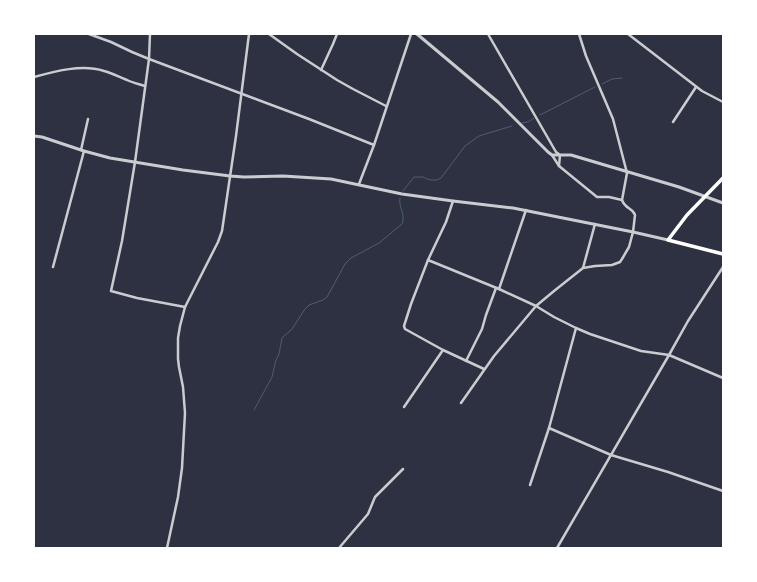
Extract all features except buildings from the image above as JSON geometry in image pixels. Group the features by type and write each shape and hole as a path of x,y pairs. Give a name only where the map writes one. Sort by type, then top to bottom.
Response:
{"main road":[{"path":"723,178 687,214 668,240 723,254"}],"street":[{"path":"89,34 149,59 374,145"},
{"path":"150,34 149,59 135,162 122,241 111,290 137,298 185,307"},
{"path":"167,548 178,497 182,468 184,404 183,387 179,367 178,338 185,307 220,237 236,136 249,34"},
{"path":"269,34 321,70 386,106"},
{"path":"321,70 337,34"},
{"path":"359,184 374,145 411,34"},
{"path":"417,34 498,102 552,155 559,166 598,197 609,197 622,200"},
{"path":"488,34 556,152 560,155"},
{"path":"461,403 494,356 536,306 583,268 612,265 620,262 629,247 633,232 635,213 627,208 622,200 627,173 613,119 586,56 579,34"},
{"path":"628,34 702,91 723,102"},
{"path":"34,77 66,70 88,68 104,71 145,86"},
{"path":"673,122 696,86"},
{"path":"52,266 82,150 88,119"},
{"path":"34,136 42,137 110,158 183,170 244,177 282,176 331,179 402,194 526,210 668,240"},
{"path":"552,155 571,155 627,173 679,187 723,203"},
{"path":"559,166 560,155"},
{"path":"453,201 444,226 428,260 404,326 405,329 443,350 484,369"},
{"path":"466,361 482,329 526,210"},
{"path":"583,268 595,224"},
{"path":"428,260 498,288 536,306 576,328 610,342 641,351 669,355 723,378"},
{"path":"557,548 688,321 723,267"},
{"path":"530,485 549,428 576,328"},
{"path":"404,407 443,350"},
{"path":"549,428 611,454 723,491"},
{"path":"339,548 368,514 375,496 403,469"}],"waterway":[{"path":"602,84 612,79 622,78"},
{"path":"540,115 595,87"},
{"path":"522,123 528,122 534,118"},
{"path":"403,191 414,177 423,177 431,180 441,178 465,146 479,136 512,126"},
{"path":"254,410 272,377 282,338 292,329 309,305 327,297 345,264 351,258 379,243 402,224 403,217 400,198"}]}
